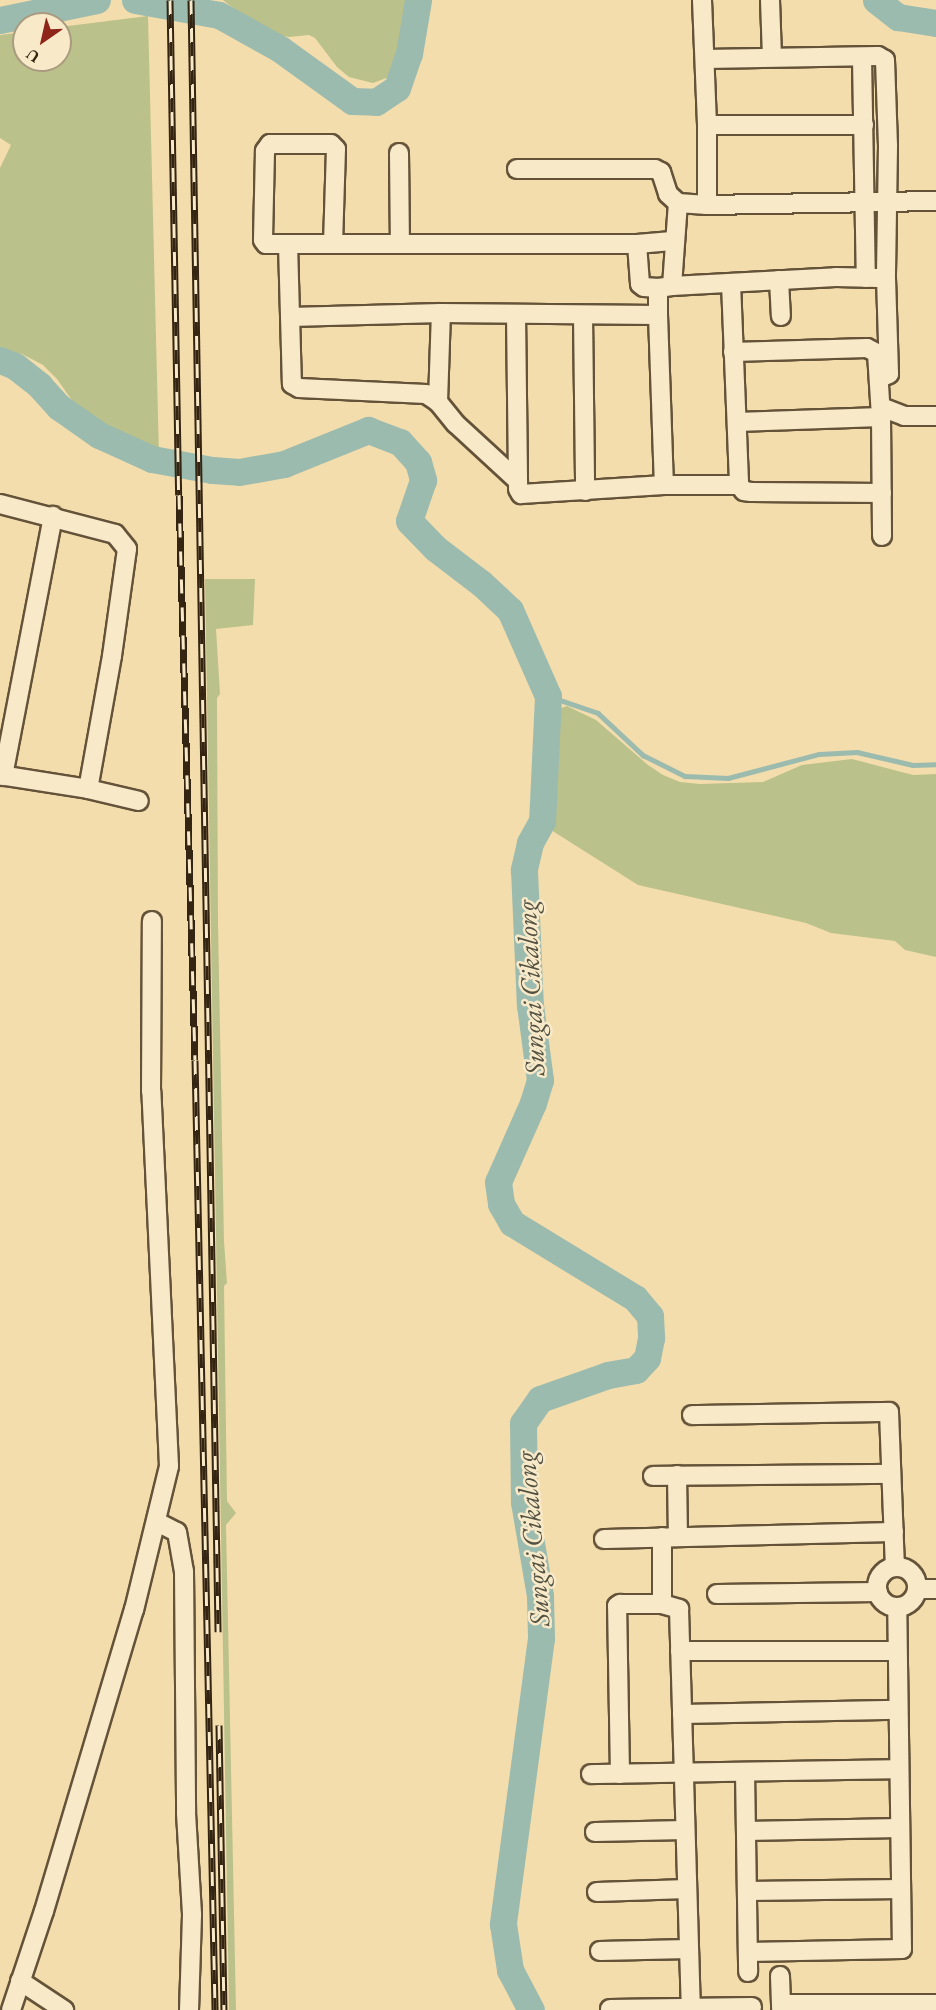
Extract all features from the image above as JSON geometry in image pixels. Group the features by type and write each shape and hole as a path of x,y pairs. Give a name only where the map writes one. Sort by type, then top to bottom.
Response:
{"street":[{"path":"702,0 707,125 707,205"},
{"path":"770,0 772,57"},
{"path":"705,59 878,56 885,60 889,374 880,378"},
{"path":"862,58 866,278"},
{"path":"707,125 864,125"},
{"path":"333,244 336,149 331,144 273,143 266,151 263,240 266,244 333,244 400,242 637,244 675,241"},
{"path":"399,153 400,242"},
{"path":"518,169 655,169 661,172 668,194 678,203 707,205 936,201"},
{"path":"664,485 658,315 675,241 678,203"},
{"path":"288,244 290,372 291,382 295,387 420,393 438,402 456,424 518,481"},
{"path":"637,244 640,284 644,287 779,280 886,278"},
{"path":"779,280 782,316"},
{"path":"731,283 739,484 744,492 882,493"},
{"path":"290,317 441,314 658,315"},
{"path":"438,402 441,314"},
{"path":"516,314 518,489 527,495 664,485 739,484"},
{"path":"582,315 585,491"},
{"path":"733,352 871,348 878,356 886,412 882,536"},
{"path":"737,422 886,412 904,417 936,416"},
{"path":"0,504 115,534 127,549 112,656 88,789"},
{"path":"52,516 2,775 88,789 139,801"},
{"path":"11,2010 44,1911 111,1688 157,1522 169,1467 170,1450 151,1091 152,921"},
{"path":"692,1415 887,1410 890,1414 895,1567"},
{"path":"652,1476 891,1474"},
{"path":"662,1604 677,1475"},
{"path":"157,1522 177,1532 183,1571 186,1813 192,1915 189,2010"},
{"path":"604,1539 894,1532"},
{"path":"895,1567 911,1573 917,1589 910,1602 897,1607 885,1602 878,1592 881,1575 895,1567"},
{"path":"917,1589 936,1588"},
{"path":"717,1594 878,1592"},
{"path":"620,1774 617,1606 620,1604 662,1604 679,1609 691,2010"},
{"path":"748,1952 780,1964 902,1949 897,1607"},
{"path":"680,1651 897,1651"},
{"path":"682,1714 898,1710"},
{"path":"591,1774 899,1769"},
{"path":"745,1772 748,1972"},
{"path":"746,1831 900,1828"},
{"path":"595,1833 686,1830"},
{"path":"597,1892 687,1889"},
{"path":"747,1891 901,1889"},
{"path":"600,1951 689,1949"},
{"path":"780,1964 781,2007 936,2004"},
{"path":"20,1981 64,2010"},
{"path":"610,2009 691,2010 752,2007"}],"green space":[{"path":"223,0 410,0 399,62 389,77 373,83 349,77 337,67 315,38 309,35 289,37 272,34 258,28"},
{"path":"148,16 159,457 142,451 117,437 76,406 57,379 43,365 22,354 0,352 0,168 11,145 0,138 0,35 12,34 12,72 72,72 72,26"},
{"path":"205,579 255,579 253,625 216,629 220,694 217,698 218,923 224,1241 227,1283 224,1286 227,1501 236,1513 226,1525 236,2010 229,2010"},
{"path":"567,706 596,720 648,765 680,782 700,784 763,782 802,765 852,759 913,775 936,774 936,957 905,950 895,941 831,933 806,923 638,885 551,830 556,710"}],"waterway":[{"path":"0,20 97,0"},
{"path":"135,0 219,15 280,49 352,101 376,102 397,88 409,54 418,0"},
{"path":"876,0 898,17 936,23"},
{"name":"Sungai Cikalong","path":"0,360 15,366 39,385 59,407 99,435 152,459 212,470 239,472 284,464 368,430 400,442 418,462 423,480 409,521 435,548 481,583 510,610 548,696 542,821 530,843 524,870 530,1005 540,1080 533,1103 498,1182 501,1204 512,1223 635,1298 650,1316 651,1338 647,1358 636,1370 608,1375 540,1399 523,1423 524,1502 540,1596 541,1638 503,1924 510,1970 531,2010"},
{"path":"548,696 598,713 643,755 685,776 728,778 819,754 857,752 913,765 936,764"}],"railway":[{"path":"170,0 179,495 195,1060 215,2010"},
{"path":"191,0 218,1632"},
{"path":"219,1725 224,2010"}]}
